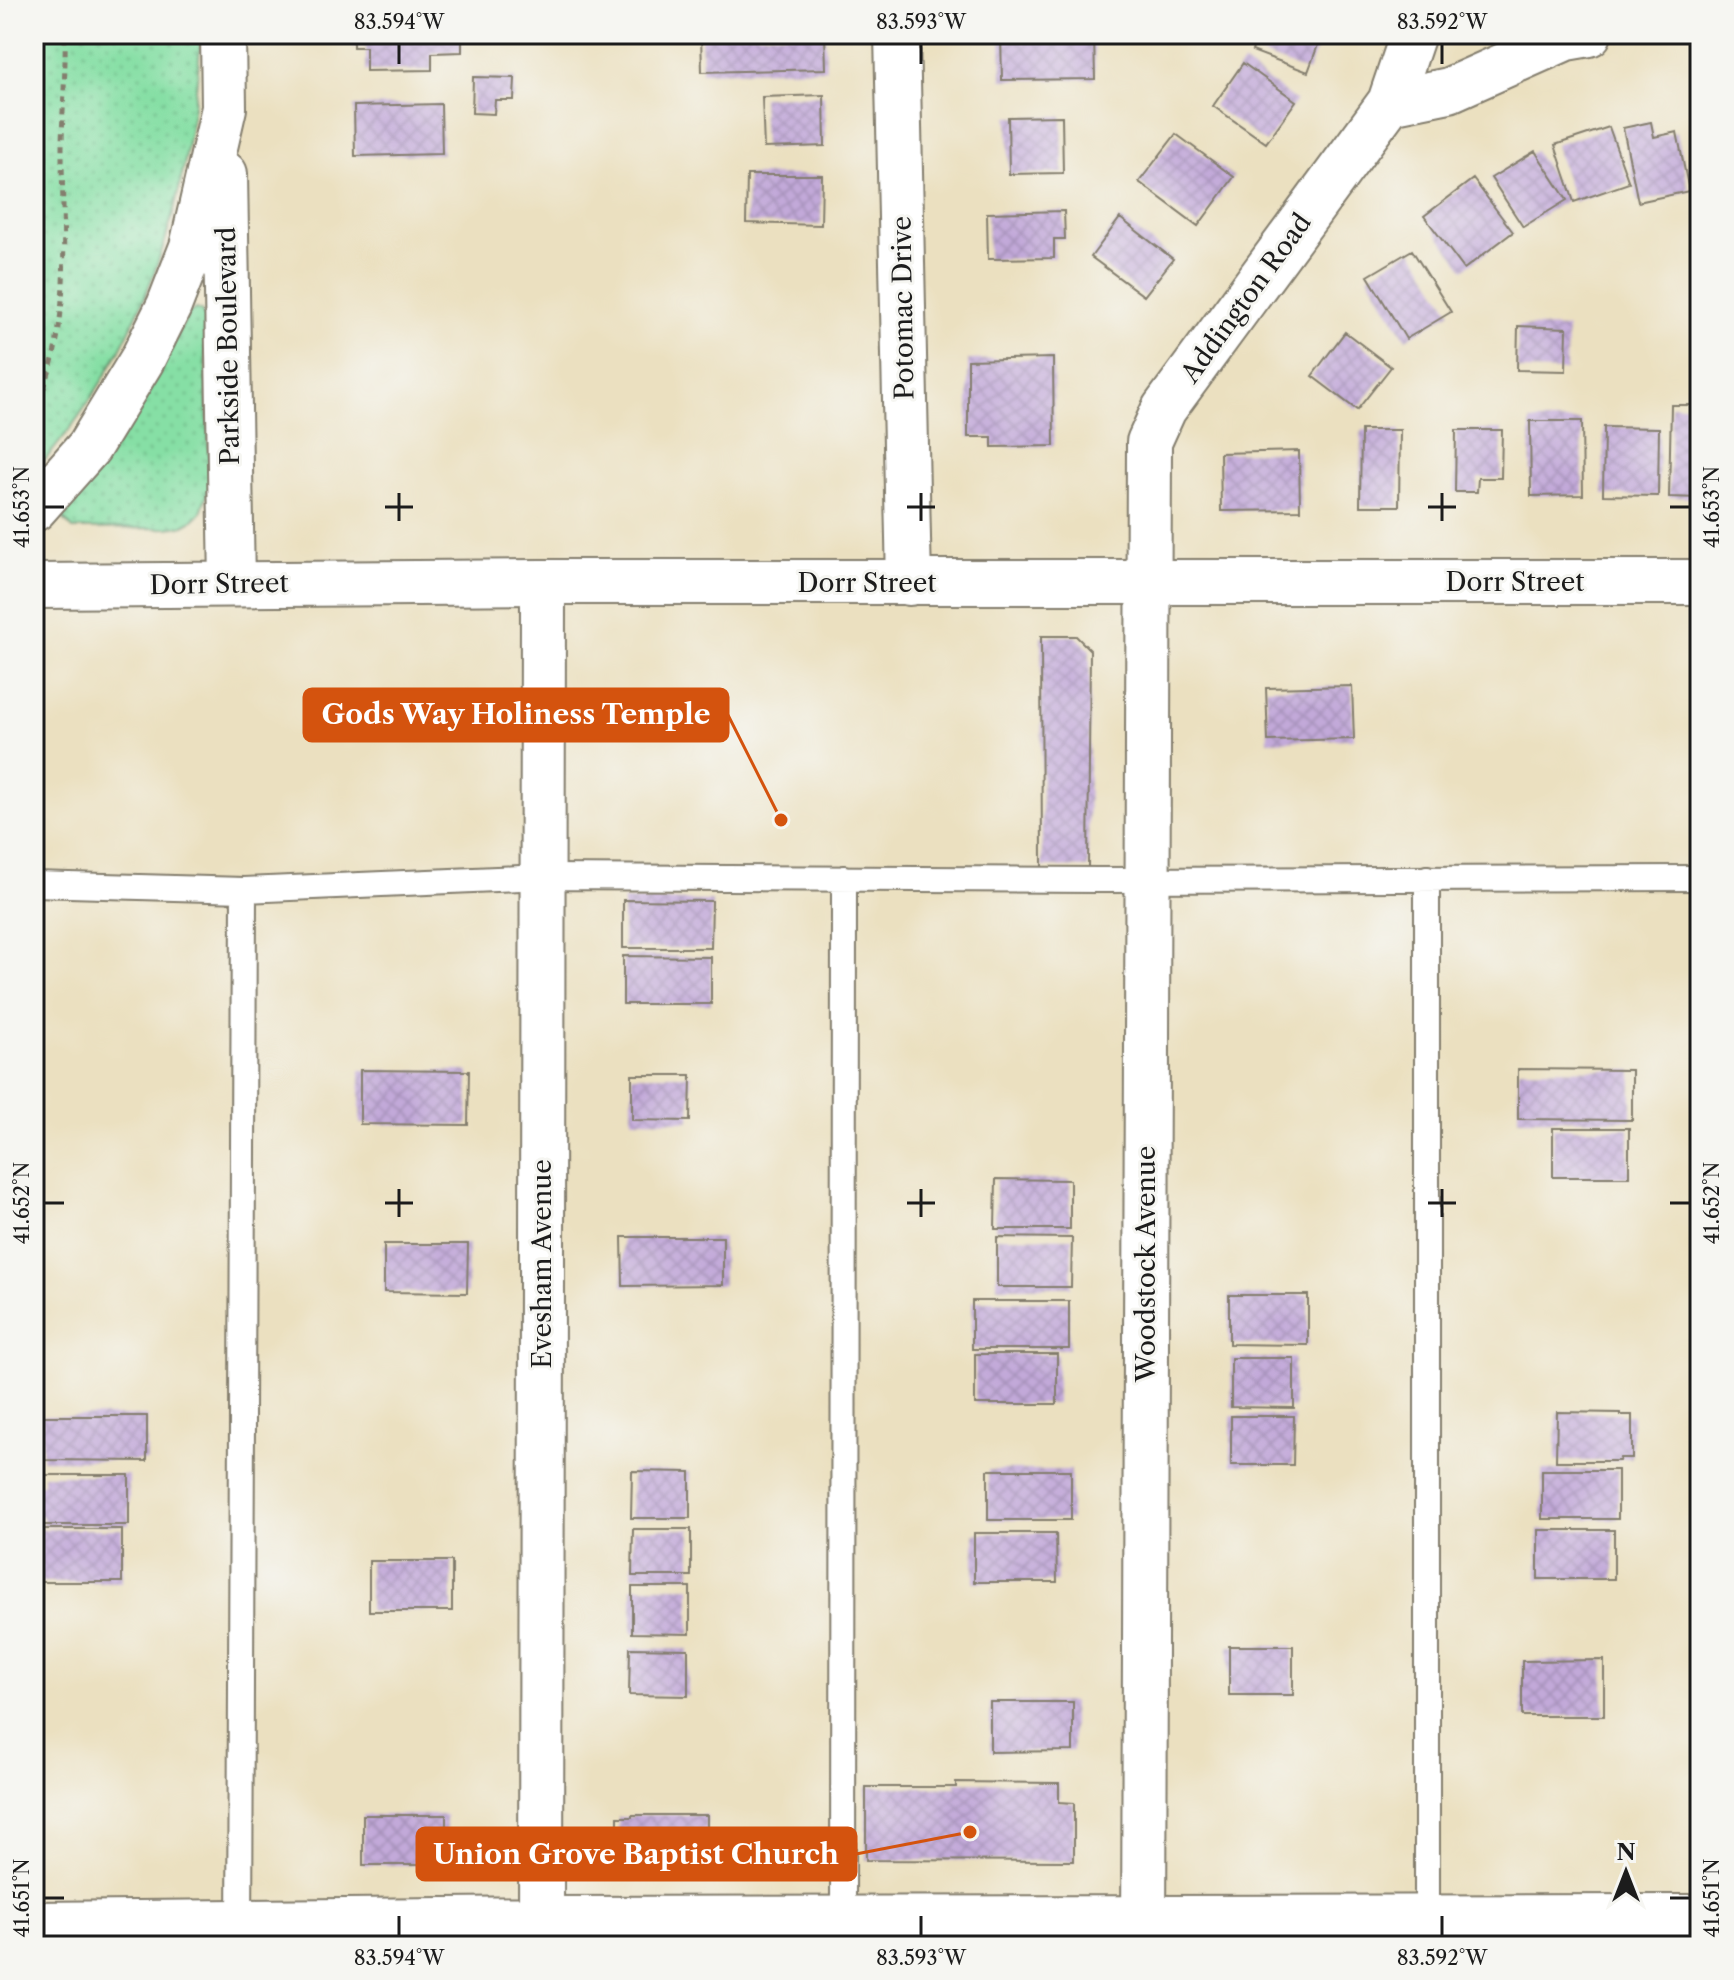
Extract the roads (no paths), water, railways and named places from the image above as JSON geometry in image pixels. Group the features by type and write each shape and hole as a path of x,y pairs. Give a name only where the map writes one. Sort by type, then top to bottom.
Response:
{"street":[{"name":"Parkside Boulevard","path":"223,34 232,584"},
{"name":"Potomac Drive","path":"897,34 909,583"},
{"name":"Addington Road","path":"1147,583 1149,442 1164,409 1390,102 1413,34"},
{"path":"1390,102 1449,90 1572,35"},
{"name":"Parkside Boulevard","path":"34,509 89,447 142,360 169,306 192,247 224,108"},
{"name":"Dorr Street","path":"34,586 543,582 1700,582"},
{"name":"Evesham Avenue","path":"541,1932 543,582"},
{"name":"Woodstock Avenue","path":"1144,1933 1147,583"},
{"path":"34,1924 240,1934 1144,1933 1700,1917"}],"lane":[{"path":"34,884 244,890 543,877 1147,880 1700,878"},
{"path":"843,1933 844,878"},
{"path":"1424,1927 1427,878"},
{"path":"240,1934 244,890"}],"place":[{"name":"Gods Way Holiness Temple","path":"781,820"},
{"name":"Union Grove Baptist Church","path":"970,1832"}]}
